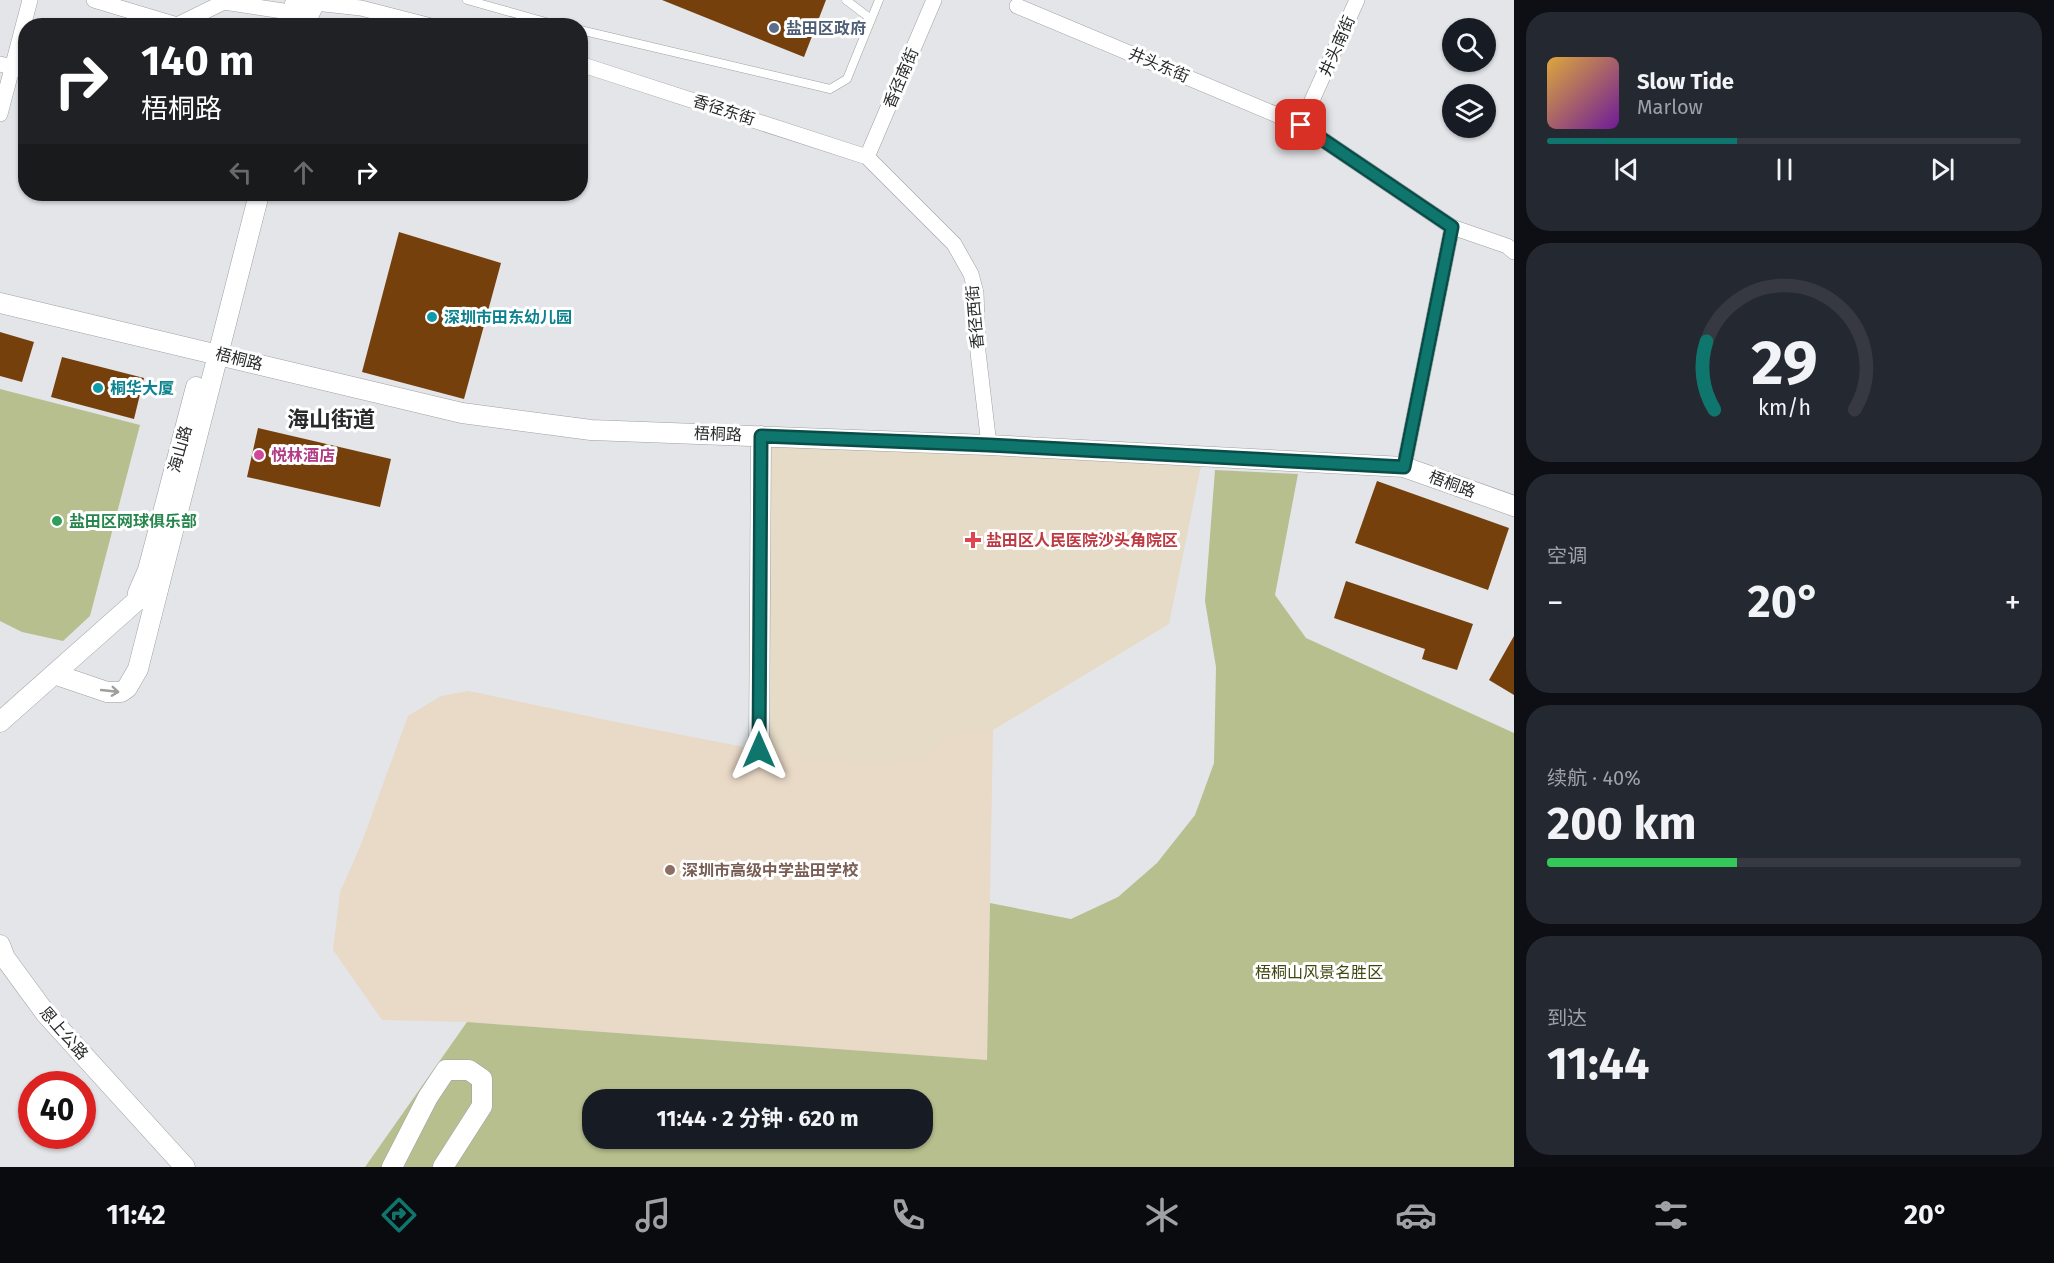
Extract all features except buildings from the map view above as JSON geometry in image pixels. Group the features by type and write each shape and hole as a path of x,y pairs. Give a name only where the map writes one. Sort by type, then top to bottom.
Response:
{"street":[{"path":"26,18 30,0"},
{"path":"94,0 154,18"},
{"name":"香径南街","path":"867,157 934,0"},
{"name":"井头南街","path":"1301,125 1357,0"},
{"path":"191,18 224,2 301,9 361,8 400,18"},
{"name":"井头东街","path":"1017,6 1301,125 1452,227 1507,246 1514,252"},
{"path":"0,114 18,48"},
{"name":"香径东街","path":"588,67 867,157"},
{"name":"香径西街","path":"867,157 954,244 971,274 976,293 978,352 989,445"},
{"name":"海山路","path":"54,674 107,692 121,692 127,688 138,669 162,574 244,201"},
{"name":"海山路","path":"111,624 135,597 145,580 257,201"},
{"path":"1404,467 1452,227"},
{"name":"梧桐路","path":"0,303 462,413 591,430 989,445 1404,467 1514,506"},
{"path":"759,750 761,436"},
{"name":"海山路","path":"111,624 150,589 162,574"},
{"path":"0,722 111,624"},
{"name":"恩上公路","path":"0,945 5,958 46,1014 185,1167"},
{"path":"392,1167 428,1097 446,1070 469,1070 482,1079 482,1106 443,1167"}],"lane":[{"path":"467,0 531,18"},
{"path":"846,0 871,19"},
{"path":"588,32 830,88 846,79 879,0"}],"shaded area":[{"name":"盐田区人民医院沙头角院区","path":"761,436 1203,456 1169,624 993,730 954,734 918,757 880,764 759,750"},
{"name":"深圳市高级中学盐田学校","path":"469,691 759,750 918,757 954,734 993,730 987,1060 467,1022 382,1020 333,950 340,892 360,847 408,716 441,696"}],"green space":[{"name":"盐田区网球俱乐部","path":"0,389 140,425 90,616 63,641 22,632 0,621"},
{"name":"梧桐山风景名胜区","path":"1215,470 1298,474 1275,595 1306,638 1514,733 1514,1167 365,1167 467,1022 987,1060 990,903 1071,919 1118,897 1157,863 1195,815 1214,763 1216,667 1205,601"}],"place":[{"name":"盐田区政府","path":"774,28"},
{"name":"深圳市田东幼儿园","path":"432,317"},
{"name":"桐华大厦","path":"98,388"},
{"name":"悦林酒店","path":"259,455"},
{"name":"盐田区网球俱乐部","path":"57,521"},
{"name":"盐田区人民医院沙头角院区","path":"973,540"},
{"name":"深圳市高级中学盐田学校","path":"670,870"}],"district":[{"name":"海山街道","path":"331,419"}],"route":[{"path":"759,750 761,436 989,445 1404,467 1452,227 1301,125"}]}
